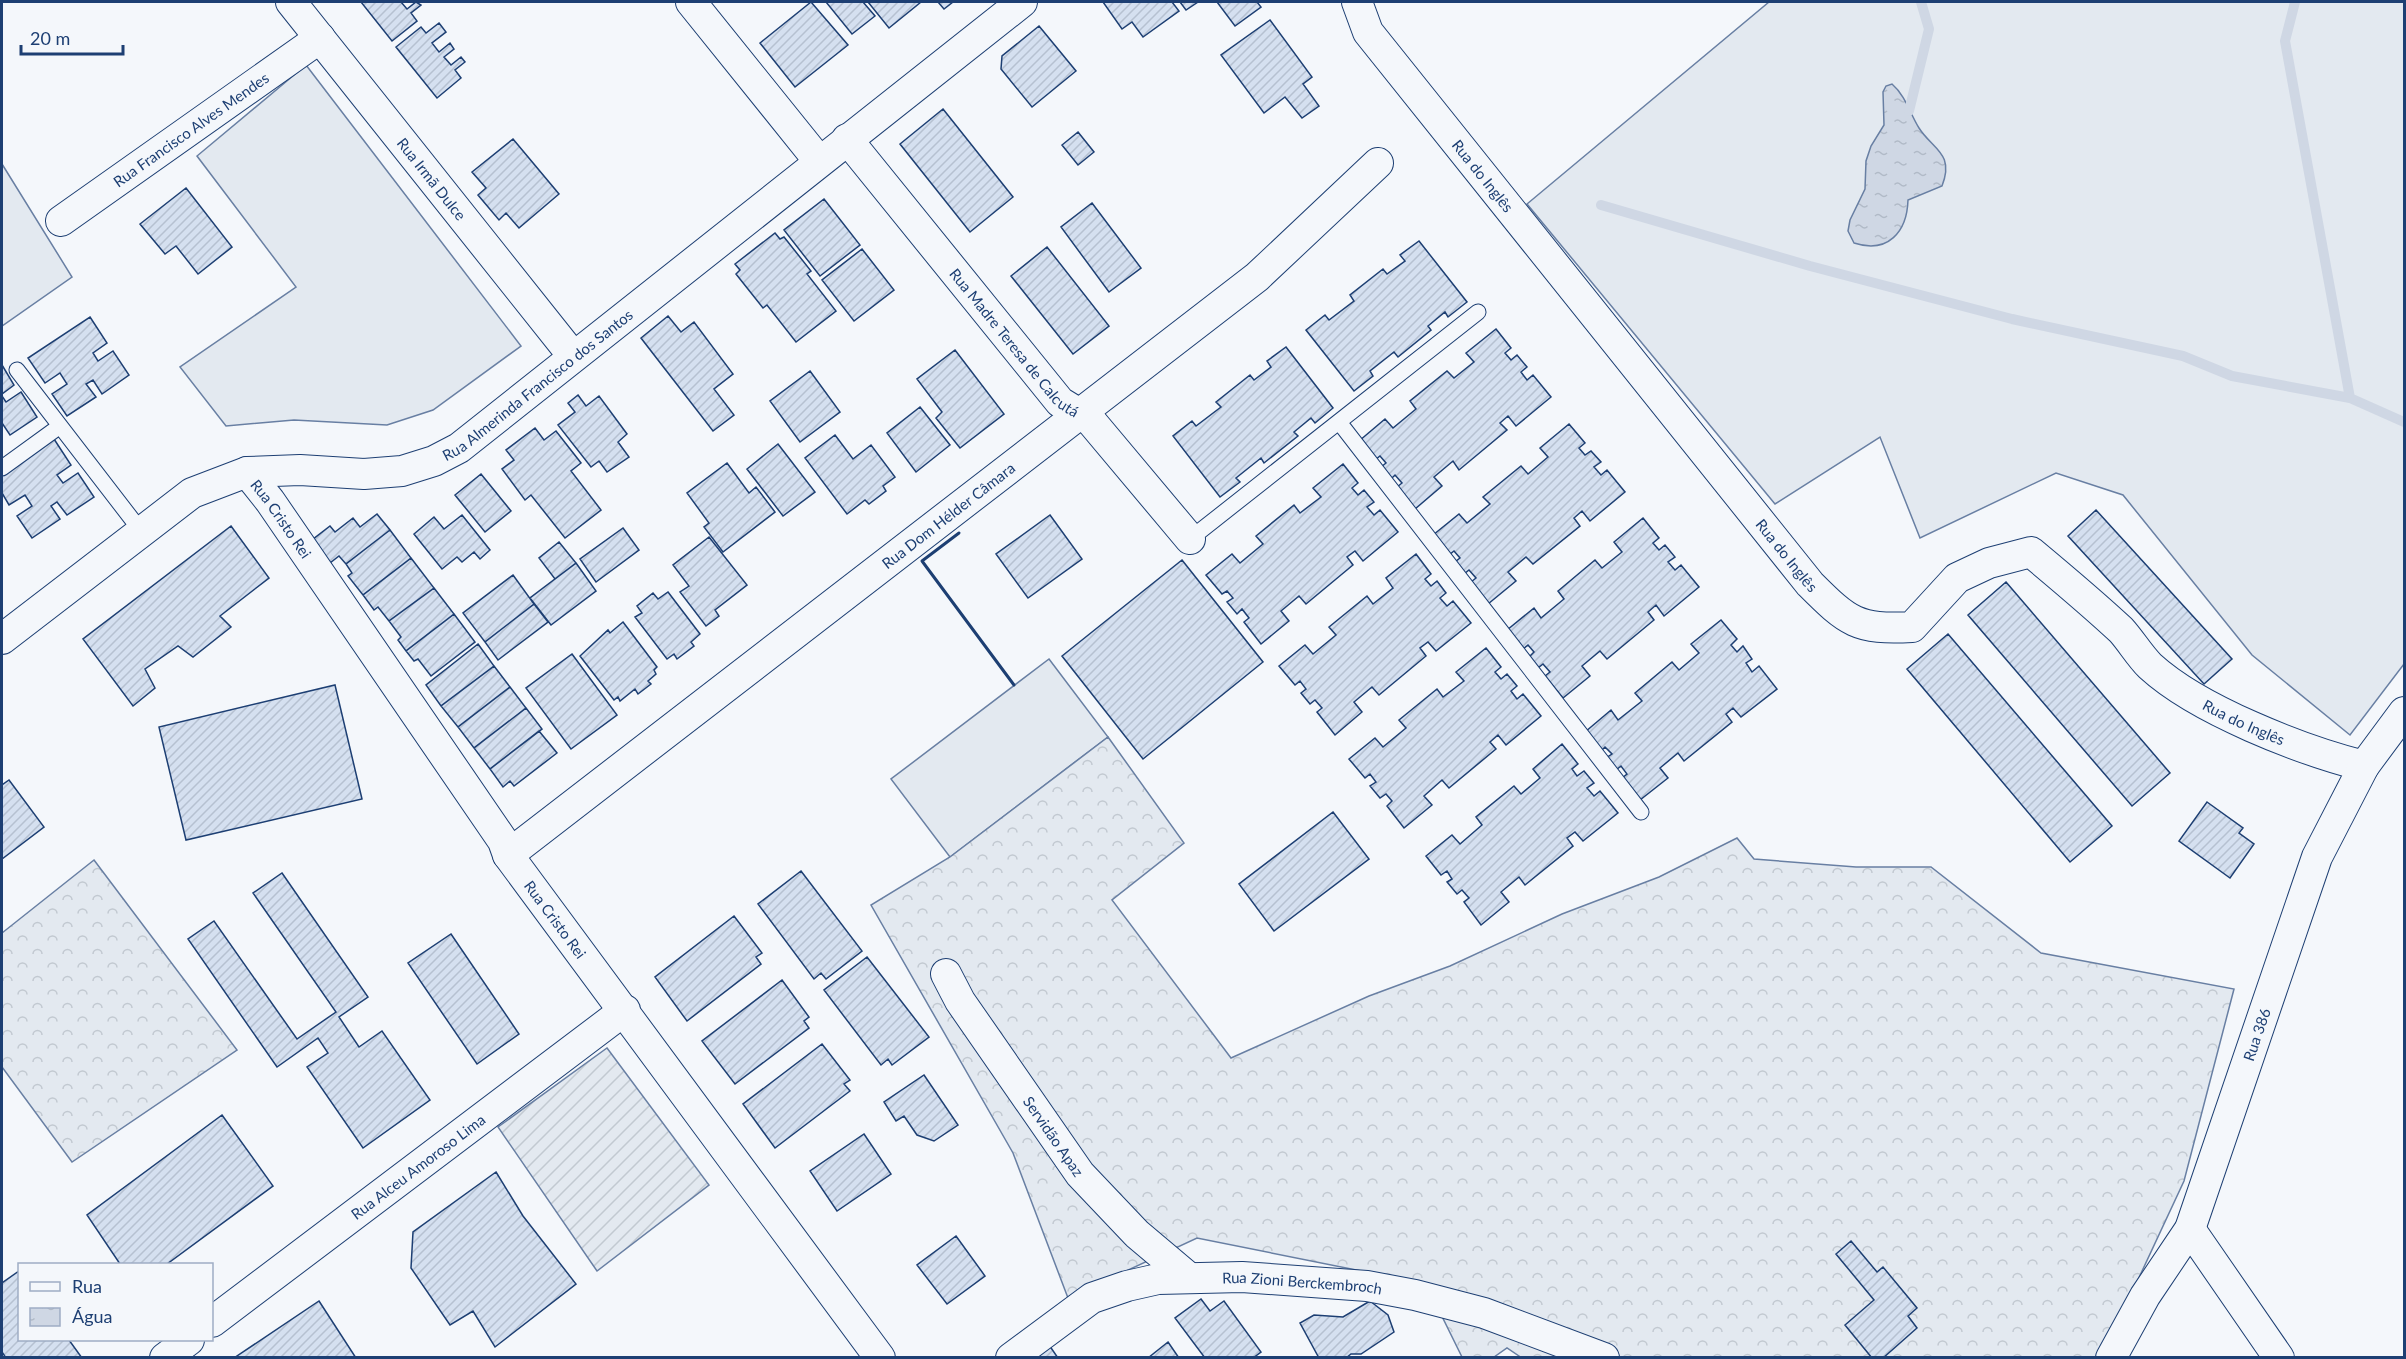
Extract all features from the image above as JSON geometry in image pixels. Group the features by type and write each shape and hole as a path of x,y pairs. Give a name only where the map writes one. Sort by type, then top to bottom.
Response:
{"street":[{"name":"Rua Irmã Dulce","path":"291,2 573,356"},
{"path":"691,2 819,161"},
{"name":"Rua Almerinda Francisco dos Santos","path":"2,639 192,493 247,472 300,470 364,474 402,471 434,461 459,448 1022,2"},
{"name":"Rua do Inglês","path":"1357,2 1368,32 1810,584 1838,612 1858,625 1882,629 1912,627 1957,578 1989,563 2031,552 2122,632 2150,666 2195,697 2234,719 2341,760 2364,765"},
{"name":"Rua Francisco Alves Mendes","path":"61,221 320,38"},
{"name":"Rua Madre Teresa de Calcutá","path":"847,139 1060,402 1091,421 1190,539"},
{"name":"Rua Dom Hélder Câmara","path":"508,855 1257,277 1378,164"},
{"name":"Rua Cristo Rei","path":"247,472 270,501 503,841 508,855 625,1010 880,1358"},
{"name":"Rua 386","path":"2111,1358 2145,1296 2190,1229 2317,858 2364,765 2404,712"},
{"name":"Servidão Apaz","path":"946,974 960,1001 1080,1174 1137,1234 1188,1277"},
{"name":"Rua Alceu Amoroso Lima","path":"213,1321 625,1010"},
{"path":"2190,1229 2279,1358"},
{"name":"Rua Zioni Berckembroch","path":"1011,1358 1092,1298 1158,1279 1188,1277 1242,1277 1299,1281 1366,1287 1415,1295 1484,1313 1604,1358"},
{"path":"165,1358 188,1341"}],"lane":[{"path":"1190,539 1478,312"},
{"path":"16,370 141,531"},
{"path":"1339,422 1641,812"},
{"path":"2,468 60,426"}],"green space":[{"path":"1769,2 2404,2 2404,664 2350,735 2252,655 2123,495 2056,473 1920,538 1880,437 1775,504 1527,204"},
{"path":"306,65 521,346 433,410 387,425 294,420 226,426 180,367 296,287 197,156"},
{"path":"2,164 72,277 2,326"},
{"path":"1049,659 1108,737 950,857 891,779"},
{"path":"1108,737 1184,843 1112,900 1231,1058 1369,996 1450,966 1562,914 1659,877 1737,838 1754,859 1856,867 1931,867 2041,953 2234,989 2184,1181 2102,1357 1522,1358 1507,1348 1494,1357 1462,1357 1426,1284 1197,1238 1068,1298 1013,1153 871,905 950,857"},
{"path":"94,860 237,1050 72,1162 2,1067 2,933"},
{"path":"607,1048 709,1185 597,1271 498,1127"}],"water":[{"path":"1892,84 1904,100 1919,128 1940,152 1946,166 1945,175 1942,186 1908,200 1904,222 1893,238 1886,243 1866,246 1854,243 1848,231 1850,220 1865,189 1866,161 1871,146 1884,125 1883,92 1886,86"}],"building":[{"path":"361,2 401,2 407,9 416,2 421,5 411,13 417,21 392,41"},
{"path":"811,2 848,45 795,87 760,43"},
{"path":"826,2 863,2 875,16 852,34"},
{"path":"868,2 921,2 889,28"},
{"path":"938,2 953,2 944,9"},
{"path":"1103,2 1172,2 1179,11 1143,37 1132,22 1122,29"},
{"path":"1180,2 1198,2 1186,10"},
{"path":"1217,2 1257,2 1261,7 1235,26"},
{"path":"1270,20 1312,77 1303,84 1319,106 1302,118 1285,97 1264,113 1221,55"},
{"path":"439,23 446,32 432,43 439,52 450,43 454,49 444,57 451,65 461,57 465,62 455,70 461,78 437,98 396,47 421,27 426,33"},
{"path":"1039,26 1076,71 1032,107 1001,69 1002,56"},
{"path":"943,109 1013,197 970,232 900,144"},
{"path":"1078,132 1094,152 1078,165 1062,145"},
{"path":"513,139 559,194 519,228 506,213 499,220 478,195 486,188 472,172"},
{"path":"186,188 232,247 198,274 176,246 165,254 140,224"},
{"path":"824,199 860,245 820,276 784,230"},
{"path":"1092,203 1141,268 1109,292 1061,227"},
{"path":"775,233 780,239 784,237 811,271 807,274 836,311 796,342 767,305 763,308 736,274 740,270 735,264"},
{"path":"1419,241 1467,302 1448,317 1445,312 1428,326 1431,330 1398,357 1394,352 1370,371 1373,376 1354,391 1306,330 1325,315 1329,320 1354,301 1350,295 1383,269 1387,274 1405,261 1400,255"},
{"path":"1047,247 1109,326 1073,354 1011,276"},
{"path":"862,249 894,290 854,321 822,280"},
{"path":"668,316 681,332 694,322 733,374 714,389 734,415 713,431 641,338"},
{"path":"90,317 107,343 93,353 98,361 113,351 129,375 102,394 93,380 86,384 96,397 67,416 52,394 67,384 60,373 45,383 28,358"},
{"path":"1496,329 1511,348 1505,353 1511,360 1517,355 1527,367 1521,372 1527,380 1533,375 1551,397 1516,426 1508,416 1500,423 1507,430 1459,470 1453,461 1434,477 1442,486 1415,509 1397,487 1402,483 1395,475 1391,479 1381,467 1386,463 1380,456 1375,460 1359,441 1385,419 1393,428 1416,409 1410,401 1447,371 1454,378 1474,362 1466,353"},
{"path":"1286,347 1333,408 1315,423 1311,418 1294,432 1298,436 1264,463 1261,458 1236,478 1240,482 1220,497 1173,436 1192,421 1196,426 1221,407 1216,402 1250,375 1254,380 1271,367 1267,361"},
{"path":"955,350 1004,414 960,448 936,418 942,412 917,379"},
{"path":"2,365 14,385 2,394"},
{"path":"810,371 840,412 800,442 770,401"},
{"path":"21,392 37,417 10,435 2,423 2,396 6,402"},
{"path":"578,395 586,406 599,396 627,434 618,442 629,457 607,472 599,461 591,467 558,425 575,412 568,403"},
{"path":"920,407 950,445 916,472 887,433"},
{"path":"1569,424 1585,443 1579,448 1585,455 1591,451 1601,462 1594,467 1601,475 1607,470 1625,492 1590,521 1582,511 1574,518 1580,526 1533,564 1526,557 1508,572 1516,581 1488,604 1471,582 1476,578 1469,570 1464,574 1455,562 1460,558 1454,551 1449,555 1433,535 1459,514 1467,523 1490,504 1483,497 1521,466 1528,474 1548,457 1540,448"},
{"path":"535,428 544,440 556,431 581,463 571,471 601,510 565,538 531,495 525,500 502,469 514,460 506,450"},
{"path":"835,435 853,459 871,445 895,477 883,486 886,491 869,504 865,500 847,514 805,458"},
{"path":"54,439 71,465 57,475 63,483 78,473 94,497 67,515 57,502 51,506 60,519 32,538 17,516 32,506 25,495 9,505 2,493 2,474"},
{"path":"778,444 815,492 783,516 747,469"},
{"path":"727,463 749,493 756,487 775,512 723,552 704,527 709,523 687,493"},
{"path":"1343,464 1358,483 1352,488 1358,495 1364,490 1374,502 1367,507 1374,515 1380,510 1398,532 1363,561 1355,551 1347,557 1353,565 1306,604 1299,596 1281,611 1289,621 1261,644 1244,622 1249,618 1242,609 1237,614 1227,602 1233,598 1227,591 1222,594 1206,575 1232,554 1240,563 1263,544 1256,536 1294,505 1300,513 1321,497 1313,488"},
{"path":"481,474 511,511 485,532 455,495"},
{"path":"2096,510 2232,659 2204,684 2068,536"},
{"path":"377,514 390,530 346,564 339,556 330,563 312,540 330,526 335,532 353,518 360,527"},
{"path":"462,515 490,550 480,559 474,552 462,562 457,557 442,569 414,534 434,517 444,529"},
{"path":"1050,515 1082,559 1028,598 996,554"},
{"path":"1643,518 1659,538 1653,543 1659,550 1665,545 1675,557 1668,562 1675,570 1681,565 1699,587 1664,616 1656,605 1648,612 1654,620 1607,659 1600,651 1582,666 1590,676 1563,698 1545,676 1550,672 1543,664 1538,668 1529,657 1534,652 1528,645 1523,649 1507,630 1534,608 1541,618 1564,599 1558,591 1595,560 1602,568 1622,552 1614,542"},
{"path":"231,526 269,578 220,616 231,627 193,657 178,646 145,669 155,688 133,706 83,639"},
{"path":"623,528 639,550 596,582 580,559"},
{"path":"390,530 411,558 363,595 348,576 352,573 346,564"},
{"path":"709,537 747,585 715,610 719,616 706,626 680,592 689,586 673,565"},
{"path":"559,542 576,563 555,579 539,558"},
{"path":"1416,554 1431,574 1425,579 1431,586 1437,581 1446,593 1440,598 1447,606 1453,601 1471,623 1436,651 1428,642 1420,648 1426,656 1379,695 1372,687 1354,702 1362,712 1335,735 1317,712 1322,708 1315,700 1310,704 1301,693 1306,689 1300,681 1295,685 1279,666 1305,645 1313,654 1336,635 1329,627 1367,596 1373,604 1393,588 1386,578"},
{"path":"411,558 434,588 389,621 378,607 374,610 363,595"},
{"path":"1182,560 1263,662 1143,759 1062,656"},
{"path":"576,563 596,591 551,625 530,598"},
{"path":"513,575 534,604 485,642 463,613"},
{"path":"2006,582 2170,773 2132,806 1968,615"},
{"path":"434,588 454,614 406,651 398,640 401,637 389,621"},
{"path":"668,592 700,634 691,642 694,646 677,659 674,654 667,659 635,617 642,613 637,606 653,593 658,599"},
{"path":"534,604 548,622 498,660 485,642"},
{"path":"454,614 475,642 431,676 418,659 414,661 406,651"},
{"path":"1721,620 1737,639 1731,645 1737,652 1743,646 1752,659 1746,663 1752,672 1759,666 1777,689 1741,717 1733,708 1726,714 1732,722 1684,761 1678,753 1660,768 1668,778 1640,800 1622,778 1627,774 1621,766 1616,770 1606,758 1612,754 1605,747 1601,751 1585,732 1611,710 1618,720 1642,701 1635,693 1672,662 1679,670 1699,653 1691,644"},
{"path":"623,622 657,667 654,670 656,674 648,681 651,684 638,694 635,689 620,701 618,697 614,700 580,656 608,630 610,633"},
{"path":"1948,634 2112,826 2070,862 1907,669"},
{"path":"478,644 494,666 441,706 426,685"},
{"path":"1486,648 1501,667 1495,672 1501,679 1507,674 1517,686 1511,691 1517,699 1523,694 1541,716 1506,745 1498,735 1490,742 1496,749 1449,788 1442,780 1424,796 1432,805 1404,828 1387,806 1392,801 1386,794 1380,798 1370,786 1376,782 1370,774 1365,778 1349,759 1375,738 1383,747 1406,728 1399,720 1437,689 1443,697 1464,681 1456,672"},
{"path":"572,654 617,715 571,749 526,688"},
{"path":"494,666 510,687 458,727 441,706"},
{"path":"335,685 362,799 186,840 159,727"},
{"path":"510,687 526,708 474,748 458,727"},
{"path":"526,708 542,729 490,769 474,748"},
{"path":"539,731 557,753 514,786 510,781 503,787 490,769"},
{"path":"1562,744 1578,764 1572,769 1577,776 1584,771 1594,783 1587,788 1594,796 1600,791 1618,813 1583,841 1575,832 1567,838 1573,846 1525,885 1519,877 1501,892 1509,902 1481,925 1464,902 1469,898 1462,890 1457,894 1447,882 1452,879 1447,871 1441,875 1426,856 1452,835 1460,844 1482,825 1476,817 1514,786 1521,794 1540,778 1533,769"},
{"path":"9,780 44,827 2,859 2,785"},
{"path":"2207,802 2243,828 2239,833 2254,844 2230,878 2179,841"},
{"path":"1333,812 1369,859 1274,931 1239,884"},
{"path":"801,871 862,951 826,979 821,973 814,979 758,904"},
{"path":"282,873 368,997 339,1017 359,1047 382,1031 430,1100 363,1148 307,1067 328,1053 318,1038 277,1067 188,939 214,921 297,1039 336,1012 253,893"},
{"path":"734,916 762,953 756,957 761,964 687,1021 655,977"},
{"path":"451,934 519,1034 477,1064 408,963"},
{"path":"867,957 929,1037 892,1065 888,1059 881,1065 824,990"},
{"path":"782,980 809,1017 804,1021 809,1028 735,1084 702,1041"},
{"path":"822,1044 850,1080 844,1084 850,1091 775,1148 743,1104"},
{"path":"924,1075 958,1125 934,1141 917,1135 904,1116 896,1121 884,1102"},
{"path":"222,1115 273,1186 168,1263 119,1263 87,1215"},
{"path":"864,1134 891,1174 837,1211 810,1171"},
{"path":"496,1172 523,1216 576,1284 495,1347 473,1311 450,1325 411,1268 413,1232"},
{"path":"956,1236 985,1276 947,1304 917,1265"},
{"path":"1851,1241 1877,1272 1883,1267 1917,1308 1908,1316 1917,1328 1883,1358 1872,1358 1845,1325 1874,1300 1836,1254"},
{"path":"18,1272 18,1341 70,1341 82,1358 6,1358 2,1352 2,1283"},
{"path":"1201,1299 1210,1311 1224,1301 1261,1352 1253,1358 1205,1358 1175,1318"},
{"path":"319,1301 356,1358 234,1358"},
{"path":"1370,1301 1388,1315 1394,1332 1361,1354 1351,1354 1346,1358 1319,1358 1300,1323 1314,1315 1343,1317"},
{"path":"1047,1342 1058,1358 1027,1358"},
{"path":"1168,1342 1179,1358 1148,1358"}],"waterway":[{"path":"1909,111 1929,29 1921,2"},
{"path":"2295,2 2285,41 2350,398"},
{"path":"1601,205 1810,266 2012,319 2183,356 2232,376 2350,398 2404,422"}],"wall":[{"path":"959,533 922,561 1014,685"}]}
